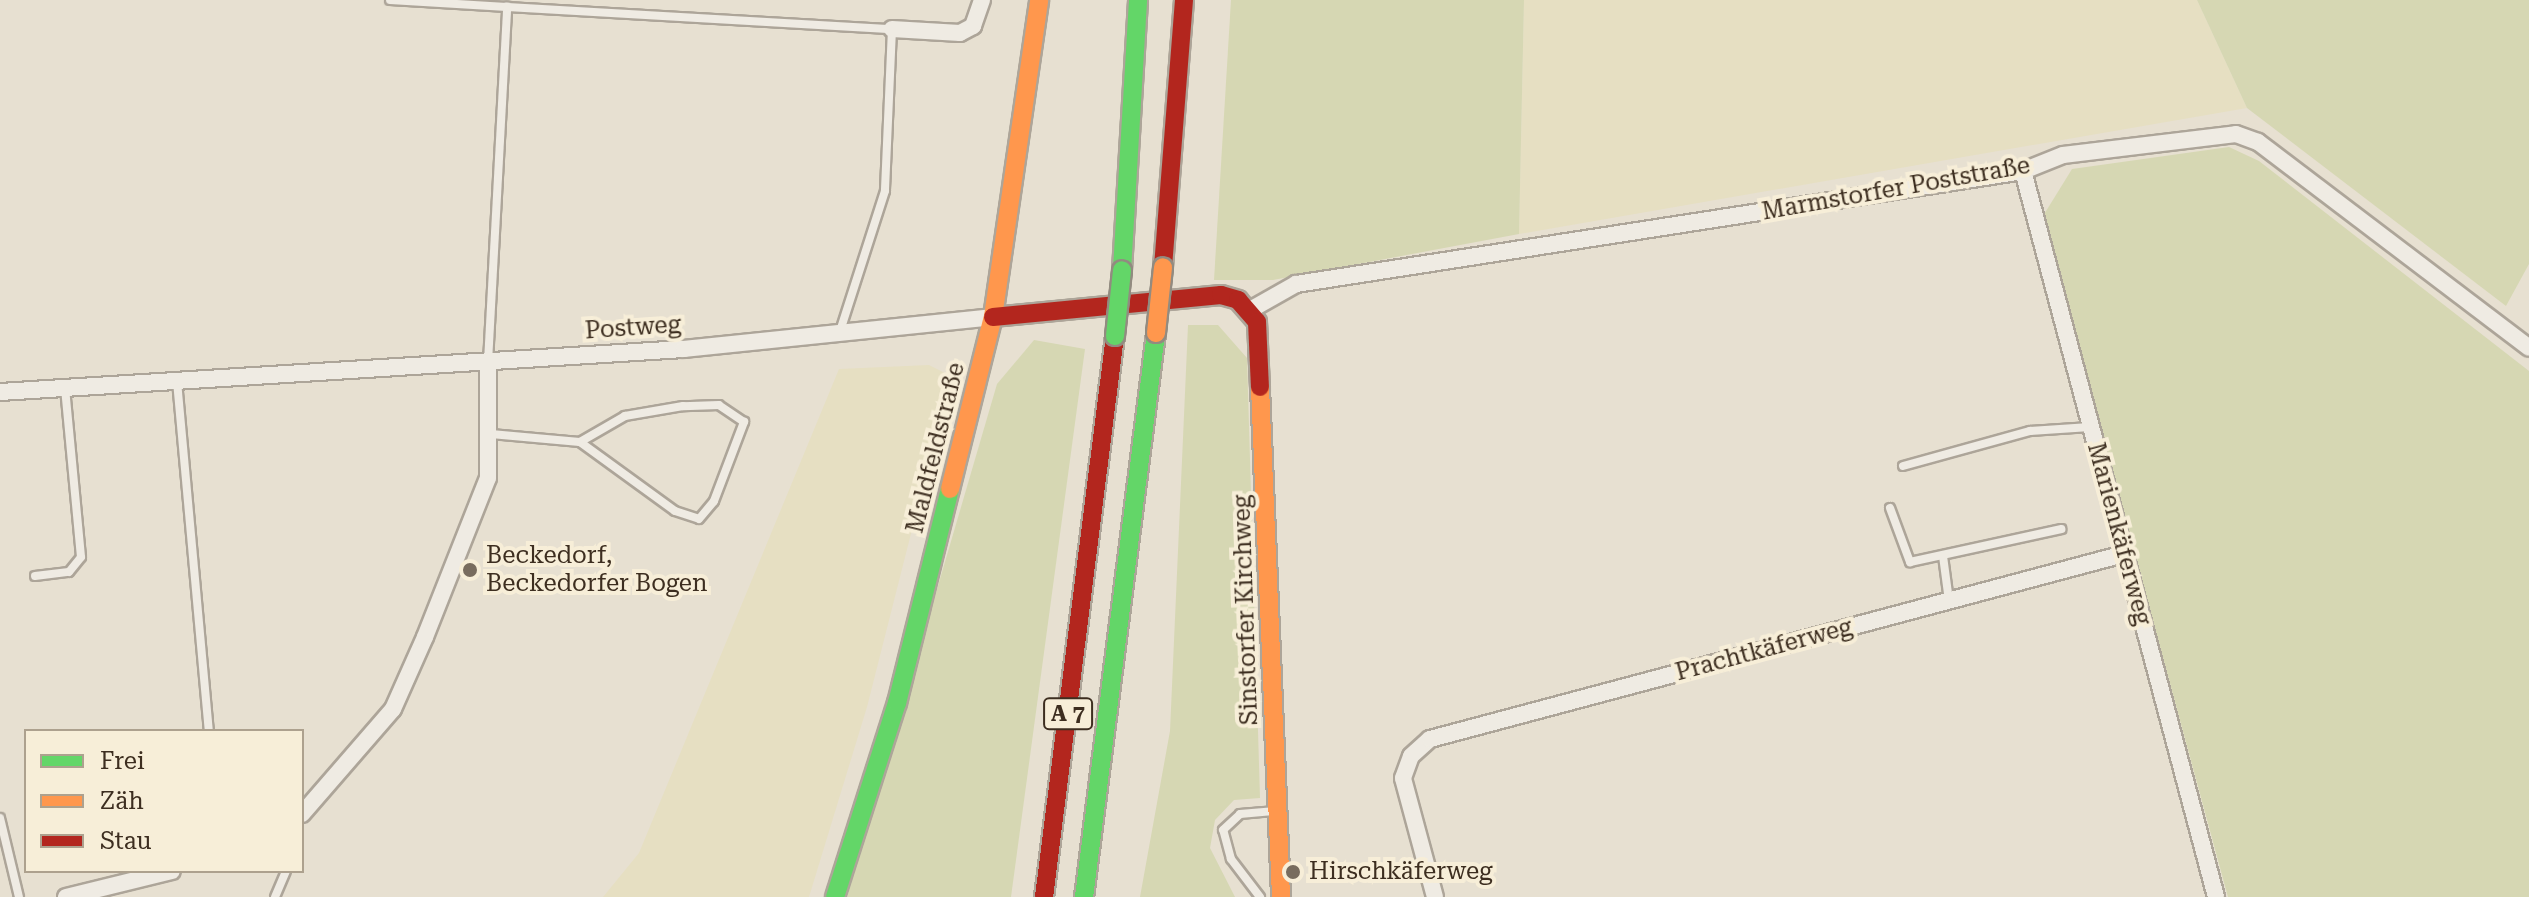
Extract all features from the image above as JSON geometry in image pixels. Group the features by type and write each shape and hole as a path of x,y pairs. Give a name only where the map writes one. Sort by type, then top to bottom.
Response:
{"main road":[{"name":"Maldfeldstraße","path":"835,897 897,703 993,317 1039,0"},
{"name":"A 7","path":"1044,897 1122,270 1138,0"},
{"name":"A 7","path":"1084,897 1156,333 1184,0"},
{"name":"Postweg","path":"993,317 1221,295 1253,316"},
{"name":"Sinstorfer Kirchweg","path":"1253,316 1281,897"}],"street":[{"path":"892,29 960,33 973,26 982,0"},
{"name":"Marmstorfer Poststraße","path":"1253,316 1296,284 2023,171 2063,155 2236,134 2258,142 2529,348"},
{"name":"Marienkäferweg","path":"2023,171 2216,897"},
{"name":"Postweg","path":"0,392 488,363 841,328 993,317"},
{"path":"304,812 393,709 488,478 491,434 488,363"},
{"name":"Prachtkäferweg","path":"1435,897 1404,784 1411,756 1436,737 2124,554"},
{"path":"68,897 164,873"}],"lane":[{"path":"390,0 892,29 885,191 841,328"},
{"path":"488,363 507,7"},
{"path":"177,381 209,729"},
{"path":"35,576 69,572 81,557 65,388"},
{"path":"491,434 580,442 675,511 699,519 714,501 744,422 719,405 683,406 625,416 580,442"},
{"path":"1903,466 2030,431 2090,427"},
{"path":"1890,508 1910,562 2061,529"},
{"path":"1943,556 1949,601"},
{"path":"1260,897 1231,859 1223,830 1240,814 1277,811"},
{"path":"0,818 19,897"},
{"path":"275,897 285,873"}],"shaded area":[{"path":"1524,0 2197,0 2247,108 1519,234"},
{"path":"929,365 951,376 867,707 809,897 603,897 639,853 839,369"}],"green space":[{"path":"1231,0 1524,0 1519,234 1273,280 1214,280"},
{"path":"2197,0 2529,0 2529,264 2506,306 2247,108"},
{"path":"2229,147 2259,161 2529,371 2529,897 2228,897 2043,216 2072,169"},
{"path":"1188,325 1218,325 1247,358 1260,798 1234,800 1215,820 1210,848 1235,897 1140,897 1170,731"},
{"path":"1034,340 1085,349 1011,897 847,897 997,384"}],"traffic: fast":[{"path":"1122,270 1138,0"},
{"path":"1115,336 1122,270"},
{"path":"1084,897 1156,333"},
{"path":"835,897 897,703 950,489"}],"traffic: slow":[{"path":"950,489 993,317 1039,0"},
{"path":"1156,333 1163,267"},
{"path":"1260,387 1281,897"}],"traffic: jam":[{"path":"1163,267 1184,0"},
{"path":"993,317 1221,295 1238,300 1257,322 1260,387"},
{"path":"1044,897 1115,336"}],"place":[{"name":"Beckedorf, Beckedorfer Bogen","path":"470,570"},
{"name":"Hirschkäferweg","path":"1293,872"}]}
